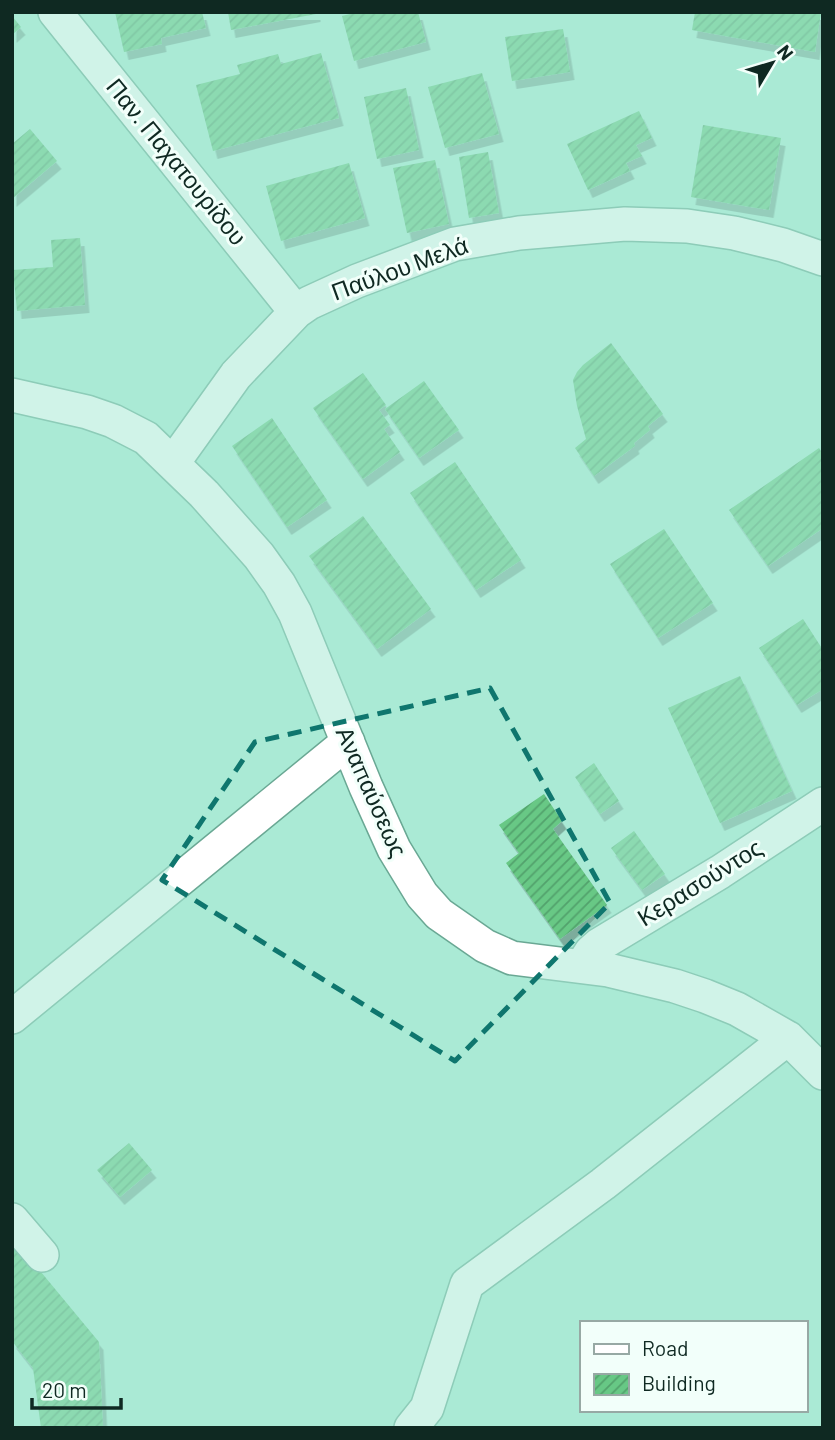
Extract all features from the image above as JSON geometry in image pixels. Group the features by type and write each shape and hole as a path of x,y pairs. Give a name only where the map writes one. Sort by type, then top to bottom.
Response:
{"street":[{"name":"Παν. Παχατουρίδου","path":"55,12 296,312"},
{"name":"Παύλου Μελά","path":"173,463 236,375 296,312 309,303 357,281 455,244 519,233 625,223 687,226 734,233 783,244 823,259"},
{"name":"Αναπαύσεως","path":"12,395 87,412 113,421 146,438 173,463 258,555 279,584 295,613 394,849 422,895 439,914 485,946 512,958 608,970 705,996 737,1009 788,1038 823,1073"},
{"path":"12,1017 348,742"},
{"name":"Κερασούντος","path":"582,967 599,945 720,872 823,804"},
{"path":"411,1428 427,1408 467,1284 603,1184 788,1038"},
{"path":"12,1220 42,1255"}],"highlighted area":[{"path":"490,688 610,903 455,1061 162,880 255,742"}],"building":[{"path":"115,12 202,12 206,28 161,38 162,44 124,52"},
{"path":"228,12 316,12 316,14 231,30"},
{"path":"358,12 418,12 426,42 354,61 342,16"},
{"path":"695,12 821,12 815,52 692,30"},
{"path":"12,16 21,27 12,35"},
{"path":"563,29 570,72 512,81 505,37"},
{"path":"321,53 339,118 213,151 196,85 240,74 237,65 278,54 281,64"},
{"path":"482,73 499,134 445,148 428,87"},
{"path":"406,88 419,150 377,159 364,97"},
{"path":"639,111 652,138 636,145 642,156 626,163 630,171 588,190 567,144"},
{"path":"703,125 781,138 769,210 691,197"},
{"path":"30,129 57,161 12,199 12,144"},
{"path":"488,152 499,213 469,218 459,157"},
{"path":"435,160 449,224 407,233 393,168"},
{"path":"349,163 365,218 281,241 266,186"},
{"path":"80,238 85,305 17,311 13,270 53,267 51,240"},
{"path":"611,343 663,414 648,426 650,430 634,443 635,446 594,476 575,448 586,439 573,380 583,365"},
{"path":"363,373 386,405 379,410 390,425 384,429 400,452 363,479 313,408"},
{"path":"424,381 459,430 419,458 385,409"},
{"path":"272,418 327,500 287,527 232,446"},
{"path":"819,448 823,454 823,528 768,566 729,510"},
{"path":"455,462 521,560 476,590 410,493"},
{"path":"363,516 431,609 377,649 309,556"},
{"path":"664,529 713,603 658,638 610,564"},
{"path":"803,619 823,650 823,689 797,705 759,648"},
{"path":"740,676 792,791 720,823 668,708"},
{"path":"594,763 619,801 600,814 575,777"},
{"path":"544,794 562,821 553,829 607,905 560,939 506,863 519,853 499,825"},
{"path":"634,831 665,874 642,890 611,848"},
{"path":"129,1143 152,1170 120,1197 97,1170"},
{"path":"12,1237 99,1342 103,1428 41,1428 33,1368 12,1341"}]}
